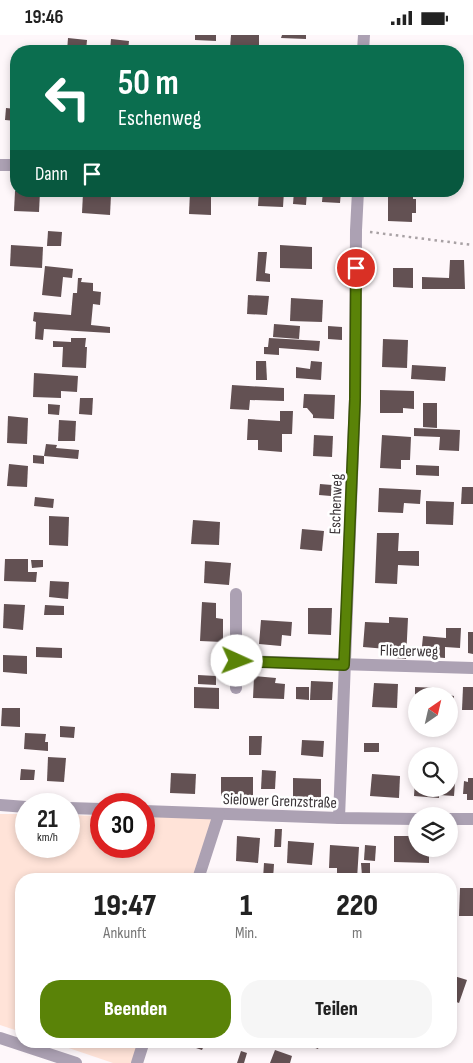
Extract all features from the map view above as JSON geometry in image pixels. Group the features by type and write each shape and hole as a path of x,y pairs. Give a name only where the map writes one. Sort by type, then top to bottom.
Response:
{"street":[{"name":"Eschenweg","path":"339,818 355,399 358,197"},
{"path":"236,594 236,688"},
{"name":"Fliederweg","path":"237,661 473,667"},
{"path":"0,805 15,806"},
{"name":"Sielower Grenzstraße","path":"155,811 408,819"},
{"path":"200,873 219,814"},
{"path":"458,819 473,819"},
{"path":"0,1039 15,1044"},
{"path":"28,1048 76,1063"},
{"path":"137,1063 142,1048"}],"path":[{"path":"356,230 473,245"}],"shaded area":[{"path":"0,814 15,814 15,858 80,858 80,815 90,816 90,858 155,858 155,816 214,817 196,873 15,873 15,1030 0,1025"},
{"path":"69,1048 139,1048 134,1063 113,1063"}],"building":[{"path":"195,35 216,35 216,41 195,40"},
{"path":"231,35 259,35 259,45 230,45"},
{"path":"282,35 306,35 306,39 281,38"},
{"path":"68,38 87,40 87,45 67,45"},
{"path":"111,39 129,41 129,45 110,45"},
{"path":"6,108 10,108 10,120 5,120"},
{"path":"15,197 40,197 39,212 14,211"},
{"path":"83,197 111,197 110,215 82,213"},
{"path":"190,197 211,197 211,215 189,214"},
{"path":"259,197 284,197 283,207 258,206"},
{"path":"294,197 307,197 306,205 293,204"},
{"path":"322,197 340,197 340,203 322,202"},
{"path":"388,197 413,197 413,199 416,199 416,213 412,213 412,222 388,221"},
{"path":"48,231 62,232 61,246 47,246"},
{"path":"11,245 43,247 42,268 10,266"},
{"path":"280,245 312,247 312,269 280,268"},
{"path":"258,252 267,252 265,273 270,274 270,282 256,281"},
{"path":"450,260 464,260 465,289 422,289 422,277 449,278"},
{"path":"45,266 73,269 72,278 63,277 61,297 42,295"},
{"path":"393,268 413,268 413,288 393,287"},
{"path":"78,278 82,278 81,282 93,283 93,291 101,292 100,305 93,304 91,325 110,327 110,333 44,329 43,340 35,339 36,322 33,321 34,312 71,315 73,293 77,293"},
{"path":"248,295 269,296 267,315 247,314"},
{"path":"291,298 323,300 322,322 290,321"},
{"path":"274,324 300,326 299,339 273,337"},
{"path":"328,326 342,327 342,340 328,339"},
{"path":"71,338 86,338 86,368 62,367 63,347 53,347 53,341 71,342"},
{"path":"269,338 320,341 319,351 279,348 279,355 264,354 264,347 268,347"},
{"path":"383,339 408,340 407,368 382,367"},
{"path":"256,361 266,361 267,380 256,380"},
{"path":"311,361 322,362 321,380 296,378 296,367 310,369"},
{"path":"412,365 446,367 445,381 411,379"},
{"path":"34,373 78,376 77,392 61,391 61,398 33,397"},
{"path":"232,385 284,388 284,401 250,400 249,410 230,409"},
{"path":"380,390 414,391 414,409 403,408 403,413 380,413"},
{"path":"304,394 335,395 334,419 313,418 313,415 307,408 303,408"},
{"path":"80,398 93,398 92,415 79,414"},
{"path":"423,403 437,403 437,428 423,427"},
{"path":"48,404 60,405 59,415 48,414"},
{"path":"280,411 293,411 292,434 282,434 282,452 258,450 258,440 247,440 248,419 280,421"},
{"path":"8,416 28,418 27,444 7,443"},
{"path":"59,420 76,421 75,441 58,441"},
{"path":"414,428 460,430 459,451 439,450 440,437 414,436"},
{"path":"314,435 333,436 332,457 313,456"},
{"path":"382,435 411,437 410,460 401,460 401,469 380,468"},
{"path":"46,444 57,445 56,448 79,450 78,459 44,456"},
{"path":"33,455 44,456 44,464 33,463"},
{"path":"9,464 28,466 27,487 7,486"},
{"path":"416,465 439,466 439,476 416,475"},
{"path":"320,484 332,485 331,496 319,495"},
{"path":"462,487 473,487 473,504 461,504"},
{"path":"379,488 421,490 420,504 404,503 403,513 378,512"},
{"path":"35,497 54,499 53,508 34,506"},
{"path":"426,501 454,502 453,525 426,524"},
{"path":"49,516 69,517 68,546 49,545"},
{"path":"193,520 220,522 219,545 191,544"},
{"path":"302,529 324,531 322,551 300,549"},
{"path":"377,533 399,533 398,551 419,551 419,566 398,565 397,584 375,583"},
{"path":"5,559 28,559 28,572 37,572 36,582 4,581"},
{"path":"31,560 43,560 43,567 32,568"},
{"path":"205,561 231,563 229,585 204,583"},
{"path":"50,581 69,582 68,599 49,597"},
{"path":"202,602 216,603 216,618 223,619 223,642 200,641"},
{"path":"4,604 25,605 23,630 3,628"},
{"path":"45,605 64,606 64,615 44,615"},
{"path":"308,608 332,608 331,635 308,634"},
{"path":"389,617 408,618 406,659 395,658 396,647 387,647 387,649 363,647 365,622 389,623"},
{"path":"261,620 292,622 291,636 282,635 281,646 259,644"},
{"path":"446,628 461,628 460,648 445,647 445,658 421,656 423,636 446,638"},
{"path":"468,632 473,632 473,654 468,653"},
{"path":"36,647 62,648 62,658 36,657"},
{"path":"3,655 27,656 27,674 3,672"},
{"path":"198,675 216,676 216,685 198,684"},
{"path":"254,676 276,678 275,683 285,684 284,699 253,698"},
{"path":"311,681 333,682 332,700 310,700"},
{"path":"374,683 398,684 397,708 372,707"},
{"path":"194,687 219,688 219,709 194,708"},
{"path":"296,687 309,687 309,700 296,699"},
{"path":"463,687 473,687 473,710 462,710"},
{"path":"2,708 20,708 20,727 1,726"},
{"path":"60,726 75,727 74,738 60,737"},
{"path":"25,733 46,734 45,742 48,742 48,751 24,749"},
{"path":"249,736 262,736 261,755 249,755"},
{"path":"302,740 324,741 323,757 301,755"},
{"path":"364,743 379,743 379,752 364,752"},
{"path":"48,757 66,758 64,782 47,781"},
{"path":"21,769 35,770 34,780 20,780"},
{"path":"262,770 276,771 275,789 261,789"},
{"path":"171,773 196,774 195,794 170,793"},
{"path":"372,774 400,776 399,798 370,796"},
{"path":"221,777 253,777 253,796 221,796"},
{"path":"293,778 321,779 321,799 293,798"},
{"path":"468,778 473,778 473,800 467,800 467,794 463,794 464,781 468,782"},
{"path":"275,829 282,829 281,847 274,847"},
{"path":"237,836 260,838 258,863 236,861"},
{"path":"394,836 408,836 408,857 429,857 429,863 394,862"},
{"path":"288,841 314,843 312,865 287,863"},
{"path":"330,845 359,847 357,873 337,873 337,868 329,868"},
{"path":"365,845 376,846 375,861 364,860"},
{"path":"264,863 274,864 273,873 263,873"},
{"path":"361,863 370,863 370,873 362,873"},
{"path":"460,888 473,888 473,916 459,916"},
{"path":"457,977 467,980 459,1003 457,1002"},
{"path":"275,1050 292,1056 290,1063 270,1063"},
{"path":"241,1051 247,1053 244,1063 237,1063"}],"route":[{"path":"237,661 344,665 355,399 356,268"}]}
